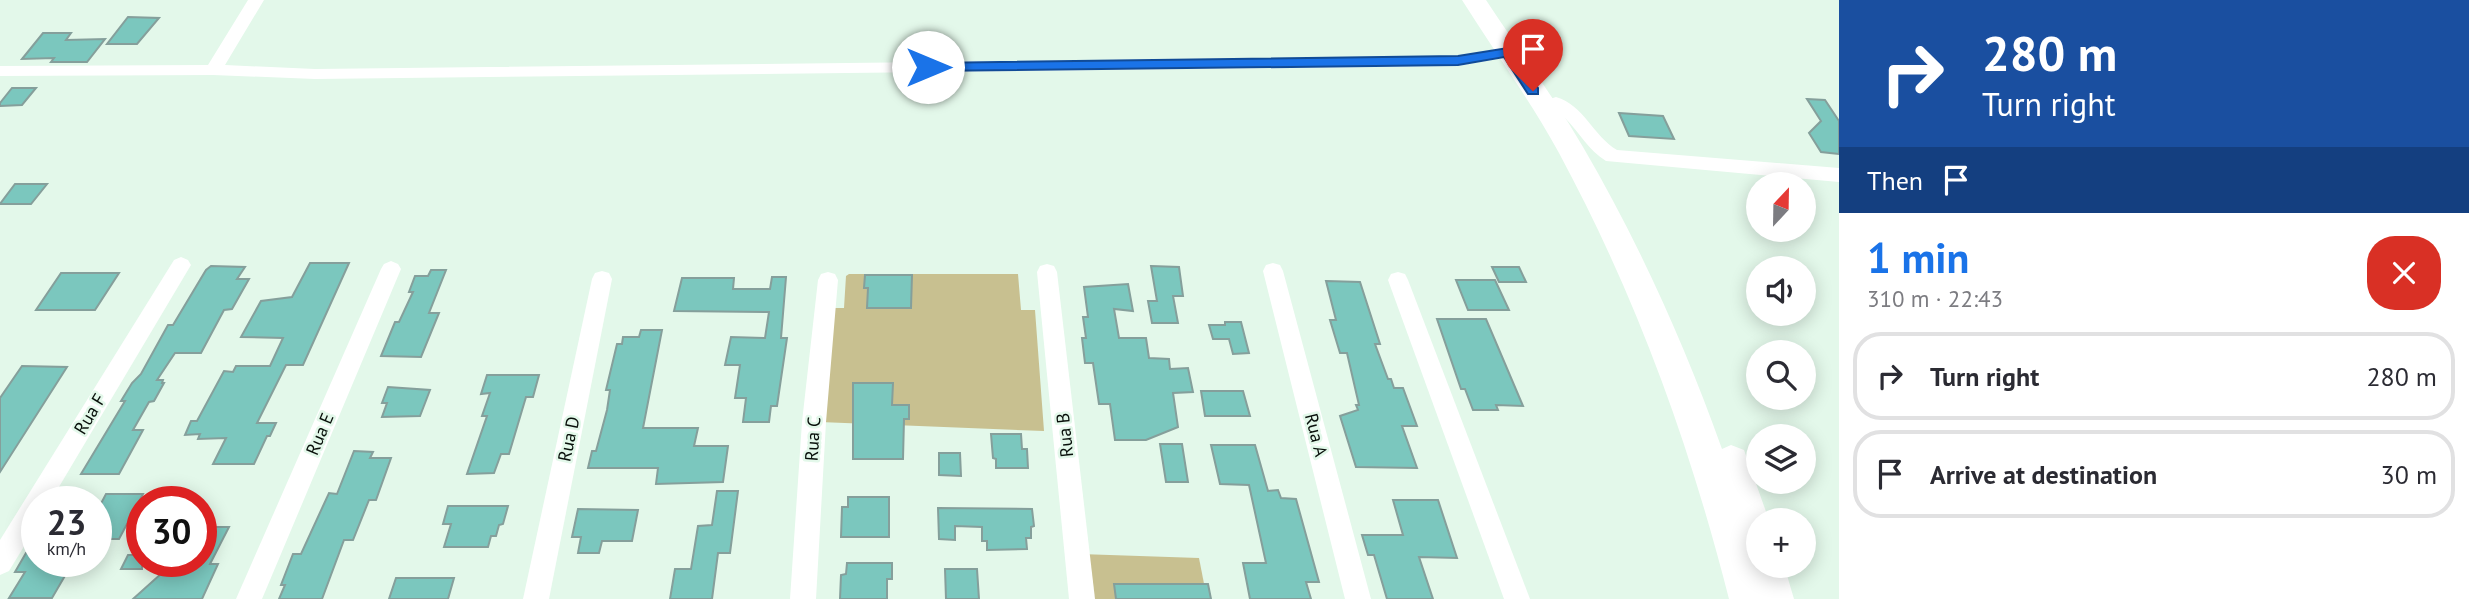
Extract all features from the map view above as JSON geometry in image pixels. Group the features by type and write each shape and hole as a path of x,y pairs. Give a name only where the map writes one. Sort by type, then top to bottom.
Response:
{"main road":[{"path":"1474,0 1571,150 1638,281 1683,387 1723,503 1749,599"},
{"path":"1487,0 1593,164 1657,282 1703,383 1746,508"},
{"path":"1768,578 1774,599"}],"street":[{"path":"213,70 256,0"},
{"path":"0,71 213,70 314,74 1458,61 1508,52"},
{"path":"0,81 226,82 314,74"},
{"path":"1556,103 1568,108 1593,144 1613,156 1839,174"},
{"name":"Rua F","path":"0,563 181,265"},
{"name":"Rua E","path":"249,599 391,269"},
{"name":"Rua A","path":"1273,271 1358,599"},
{"name":"Rua B","path":"1046,272 1083,599"},
{"name":"Rua D","path":"536,599 602,279"},
{"name":"Rua C","path":"803,599 814,422 828,280"},
{"path":"1398,280 1517,599"}],"shaded area":[{"path":"1018,274 1021,310 1035,310 1044,431 820,422 829,308 844,308 846,276"},
{"path":"1080,554 1199,558 1207,599 1086,599"}],"building":[{"path":"128,17 159,18 137,44 107,44"},
{"path":"43,33 71,33 66,40 105,39 87,62 51,62 54,58 22,59"},
{"path":"12,88 36,88 22,105 0,106"},
{"path":"1807,99 1825,100 1839,121 1839,154 1821,152 1809,133 1821,121"},
{"path":"1619,113 1663,116 1674,139 1629,136"},
{"path":"15,184 47,184 31,204 0,204"},
{"path":"310,263 349,263 303,365 286,365 257,423 276,423 270,436 267,436 254,464 213,464 226,438 198,439 200,434 185,435 191,421 197,421 224,371 233,372 236,366 270,366 283,338 241,337 261,301 292,297"},
{"path":"211,266 245,267 237,279 249,279 232,309 224,310 201,353 175,353 157,380 163,380 164,383 133,430 143,430 119,474 81,474 125,401 121,401 141,374 168,325 173,325"},
{"path":"1151,266 1179,267 1183,296 1173,296 1178,323 1152,323 1148,301 1157,301"},
{"path":"1492,267 1519,267 1526,282 1499,282"},
{"path":"431,270 446,270 429,313 439,313 421,357 381,356 395,322 399,322 413,292 409,292 415,276 428,276"},
{"path":"61,273 119,273 95,310 36,310"},
{"path":"865,275 912,275 911,308 867,308 868,288 864,288"},
{"path":"772,277 786,277 781,338 787,338 777,406 771,406 769,422 743,422 746,398 735,398 740,365 725,365 731,337 765,338 769,312 674,311 682,278 734,278 733,289 770,289"},
{"path":"1456,280 1495,280 1509,310 1468,310"},
{"path":"1326,281 1360,282 1380,344 1375,344 1388,379 1391,379 1394,388 1403,388 1417,426 1402,426 1417,468 1356,467 1340,416 1358,410 1356,405 1359,405 1347,353 1340,353 1330,320 1336,320"},
{"path":"1128,284 1133,311 1114,309 1119,338 1146,338 1149,358 1169,359 1170,369 1188,368 1193,392 1173,393 1178,427 1146,440 1115,440 1110,404 1099,404 1093,363 1085,363 1082,338 1086,338 1083,317 1088,317 1084,287"},
{"path":"1437,319 1486,319 1523,406 1496,405 1498,410 1473,410 1465,389 1461,389"},
{"path":"1225,322 1241,322 1249,353 1233,354 1229,339 1213,339 1209,325 1225,325"},
{"path":"641,330 662,330 643,428 698,428 694,446 728,446 723,482 656,484 658,468 588,468 592,451 596,451 607,410 610,390 606,390 617,344 622,344 623,337 639,337"},
{"path":"22,366 67,367 0,472 0,398"},
{"path":"487,375 539,375 533,397 526,397 509,454 501,454 494,473 467,474 487,416 482,416 490,393 481,394"},
{"path":"853,383 893,383 892,405 909,405 909,419 904,419 903,459 853,459"},
{"path":"388,387 430,390 420,416 382,417 387,403 382,403"},
{"path":"1201,391 1243,391 1250,416 1205,416"},
{"path":"991,434 1021,434 1022,449 1027,449 1028,468 996,468"},
{"path":"1160,444 1182,444 1188,482 1166,482"},
{"path":"1211,445 1255,445 1268,491 1278,490 1281,498 1296,499 1319,582 1306,582 1311,599 1250,599 1243,563 1266,563 1249,485 1220,484"},
{"path":"354,451 373,452 370,458 391,458 376,500 369,500 353,540 344,540 322,599 279,599 285,585 281,585 293,554 301,554 329,493 337,494"},
{"path":"939,453 960,453 961,476 939,475"},
{"path":"717,491 738,491 730,553 718,553 712,599 670,599 675,569 691,569 698,526 712,525"},
{"path":"112,494 126,494 126,526 119,539 112,539"},
{"path":"848,497 889,497 889,537 841,537 842,507 848,507"},
{"path":"1393,500 1438,500 1457,558 1419,557 1433,599 1387,599 1374,555 1368,555 1362,535 1403,535"},
{"path":"448,506 508,506 503,524 499,525 496,536 491,536 488,547 444,547 451,524 443,524"},
{"path":"938,508 1032,509 1034,526 1031,527 1031,538 1026,538 1027,549 987,550 987,541 982,541 982,527 955,526 955,540 939,539"},
{"path":"578,509 638,510 632,541 602,541 599,553 578,553 581,537 572,537"},
{"path":"217,527 229,527 217,550"},
{"path":"21,562 21,572 15,572"},
{"path":"847,563 892,563 892,579 887,579 887,599 840,599 841,575 846,574"},
{"path":"945,569 977,569 979,599 946,599"},
{"path":"22,577 64,577 52,598 9,598"},
{"path":"158,577 212,577 202,599 133,599"},
{"path":"396,578 454,578 448,599 389,599"},
{"path":"1114,584 1208,584 1211,599 1116,599"}],"route":[{"path":"928,67 1458,61 1508,52 1533,91"}]}
